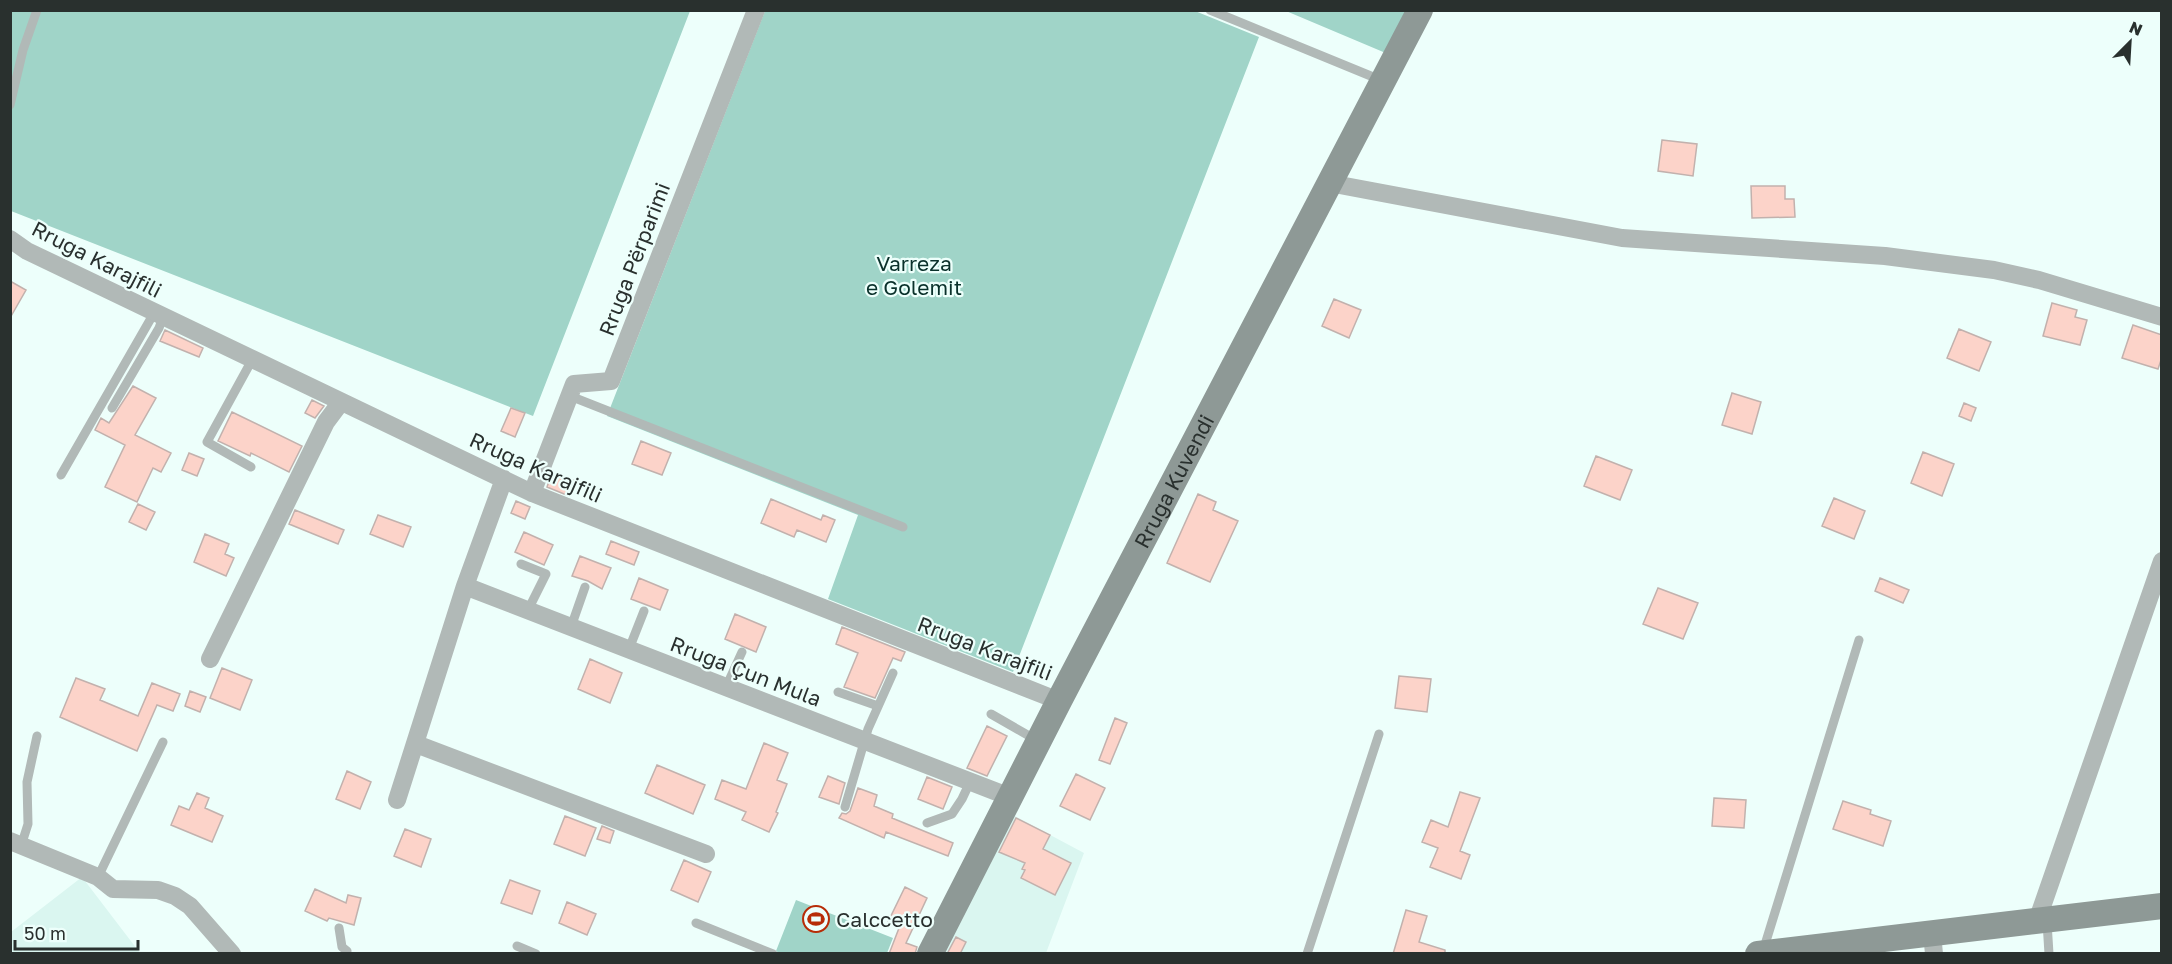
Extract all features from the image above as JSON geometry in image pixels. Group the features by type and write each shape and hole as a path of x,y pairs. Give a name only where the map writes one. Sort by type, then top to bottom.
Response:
{"street":[{"name":"Rruga Përparimi","path":"570,396 574,384 611,381 756,10"},
{"name":"Rruga Kuvendi","path":"930,954 1059,700 1420,10"},
{"path":"1329,183 1622,238 1885,256 1994,270 2039,280 2162,317"},
{"name":"Rruga Karajfili","path":"12,242 252,360 532,493 1059,700"},
{"path":"532,493 570,396"},
{"path":"210,659 326,422 341,402"},
{"path":"397,800 465,586 504,479"},
{"path":"2042,920 2162,561"},
{"name":"Rruga Çun Mula","path":"465,586 1010,797"},
{"path":"416,744 706,854"},
{"path":"16,844 98,877 113,888 158,890 175,896 190,906 232,954"},
{"path":"1758,954 1933,943 2042,920 2162,906"}],"lane":[{"path":"10,105 23,50 37,10"},
{"path":"1210,10 1383,81"},
{"path":"112,408 159,328 159,315"},
{"path":"61,475 159,315"},
{"path":"251,467 207,442 252,360"},
{"path":"570,396 903,527"},
{"path":"521,564 546,573 528,610"},
{"path":"571,627 585,587"},
{"path":"629,649 644,611"},
{"path":"1762,953 1859,640"},
{"path":"726,687 742,652"},
{"path":"844,807 868,729 893,672"},
{"path":"838,692 878,706"},
{"path":"991,714 1038,741"},
{"path":"1307,954 1379,734"},
{"path":"16,844 28,824 27,782 37,736"},
{"path":"98,877 163,742"},
{"path":"927,823 952,814 970,782"},
{"path":"2042,920 2049,954"},
{"path":"696,923 773,954"},
{"path":"339,928 342,947 347,951 346,954"},
{"path":"517,946 536,954"}],"shaded area":[{"path":"1011,814 1084,853 1046,953 939,954"},
{"path":"82,877 140,953 11,954 11,932"}],"green space":[{"path":"10,11 690,11 533,416 11,211"},
{"name":"Varreza e Golemit","path":"765,11 1195,11 1259,37 1013,672 828,599 858,515 607,416"},
{"path":"1286,11 1412,11 1388,54"},
{"name":"Calccetto","path":"796,900 893,938 887,953 781,954 776,951"}],"building":[{"path":"1662,140 1697,144 1693,176 1658,171"},
{"path":"1751,186 1785,186 1785,199 1794,199 1795,217 1752,218"},
{"path":"10,281 26,290 10,318"},
{"path":"1334,299 1361,310 1349,338 1322,326"},
{"path":"2052,303 2077,310 2075,317 2087,320 2080,345 2043,336"},
{"path":"2133,325 2162,335 2162,357 2158,369 2122,358"},
{"path":"1959,329 1991,342 1979,371 1947,358"},
{"path":"165,330 203,348 199,357 160,341"},
{"path":"133,386 156,398 135,435 171,453 161,472 153,468 137,502 105,487 125,445 95,430 101,418 109,423"},
{"path":"1732,393 1761,402 1752,434 1722,425"},
{"path":"312,400 324,406 315,418 305,413"},
{"path":"1964,403 1976,408 1971,421 1959,416"},
{"path":"511,408 525,413 515,437 501,431"},
{"path":"232,412 302,446 289,472 251,453 250,456 218,441"},
{"path":"641,441 671,453 662,475 632,464"},
{"path":"1923,452 1954,464 1942,496 1911,483"},
{"path":"189,453 204,459 197,476 182,470"},
{"path":"1596,456 1632,470 1620,500 1584,486"},
{"path":"552,472 575,481 569,496 547,487"},
{"path":"1198,494 1216,502 1213,510 1238,521 1210,582 1167,563"},
{"path":"1834,498 1865,511 1854,539 1822,526"},
{"path":"771,499 821,520 823,515 835,520 826,542 797,530 794,537 761,523"},
{"path":"516,501 530,507 525,519 511,513"},
{"path":"138,504 155,512 146,530 129,522"},
{"path":"295,510 344,530 338,544 289,524"},
{"path":"378,515 411,527 403,547 370,534"},
{"path":"524,532 553,545 544,565 515,552"},
{"path":"205,534 229,544 225,554 234,558 226,576 194,562"},
{"path":"611,541 639,552 634,565 606,554"},
{"path":"580,556 611,568 602,589 572,576"},
{"path":"639,578 668,590 660,610 631,599"},
{"path":"1880,578 1909,590 1903,603 1875,591"},
{"path":"1658,588 1698,603 1683,639 1643,624"},
{"path":"735,614 766,627 756,652 725,639"},
{"path":"842,627 905,652 901,661 893,658 875,698 844,687 858,653 836,644"},
{"path":"590,659 622,673 610,703 578,689"},
{"path":"222,668 252,680 240,710 210,698"},
{"path":"1399,676 1431,679 1427,712 1395,708"},
{"path":"76,678 105,689 100,700 138,716 152,683 180,694 173,711 157,705 137,751 60,717"},
{"path":"190,691 206,697 200,712 185,706"},
{"path":"1115,718 1127,723 1110,764 1099,760"},
{"path":"987,726 1007,736 987,776 967,768"},
{"path":"764,743 788,753 777,780 787,784 769,832 742,820 746,812 715,799 722,780 746,789"},
{"path":"657,765 705,785 693,814 645,793"},
{"path":"347,771 371,782 360,809 336,799"},
{"path":"1076,774 1105,788 1090,820 1060,806"},
{"path":"828,776 845,783 839,804 819,797"},
{"path":"927,777 952,787 943,809 918,799"},
{"path":"858,788 877,795 874,806 893,814 892,818 953,843 948,856 886,832 884,838 839,818 842,813 846,814 850,811"},
{"path":"1460,792 1480,798 1460,851 1470,855 1461,879 1430,867 1438,848 1422,842 1431,820 1448,827"},
{"path":"197,793 209,798 205,808 223,816 212,842 171,825 179,806 189,810"},
{"path":"1714,798 1746,800 1744,828 1712,826"},
{"path":"1843,801 1871,810 1870,814 1891,821 1883,846 1833,829"},
{"path":"565,816 596,828 585,856 554,844"},
{"path":"1016,818 1050,835 1043,849 1071,863 1055,895 1021,878 1025,870 1022,869 1025,863 999,852"},
{"path":"602,826 614,831 610,843 597,839"},
{"path":"405,829 431,839 421,867 394,856"},
{"path":"684,860 711,872 698,902 671,890"},
{"path":"510,880 540,891 532,914 501,903"},
{"path":"905,887 927,898 906,943 917,947 915,954 889,954 899,928 888,922"},
{"path":"315,889 346,903 348,895 361,898 354,925 329,918 327,921 305,911"},
{"path":"567,902 596,914 587,935 559,923"},
{"path":"1406,910 1427,916 1419,942 1445,950 1445,954 1393,954"},
{"path":"956,937 966,942 960,954 947,954"}],"place":[{"name":"Calccetto","path":"816,919"}]}
